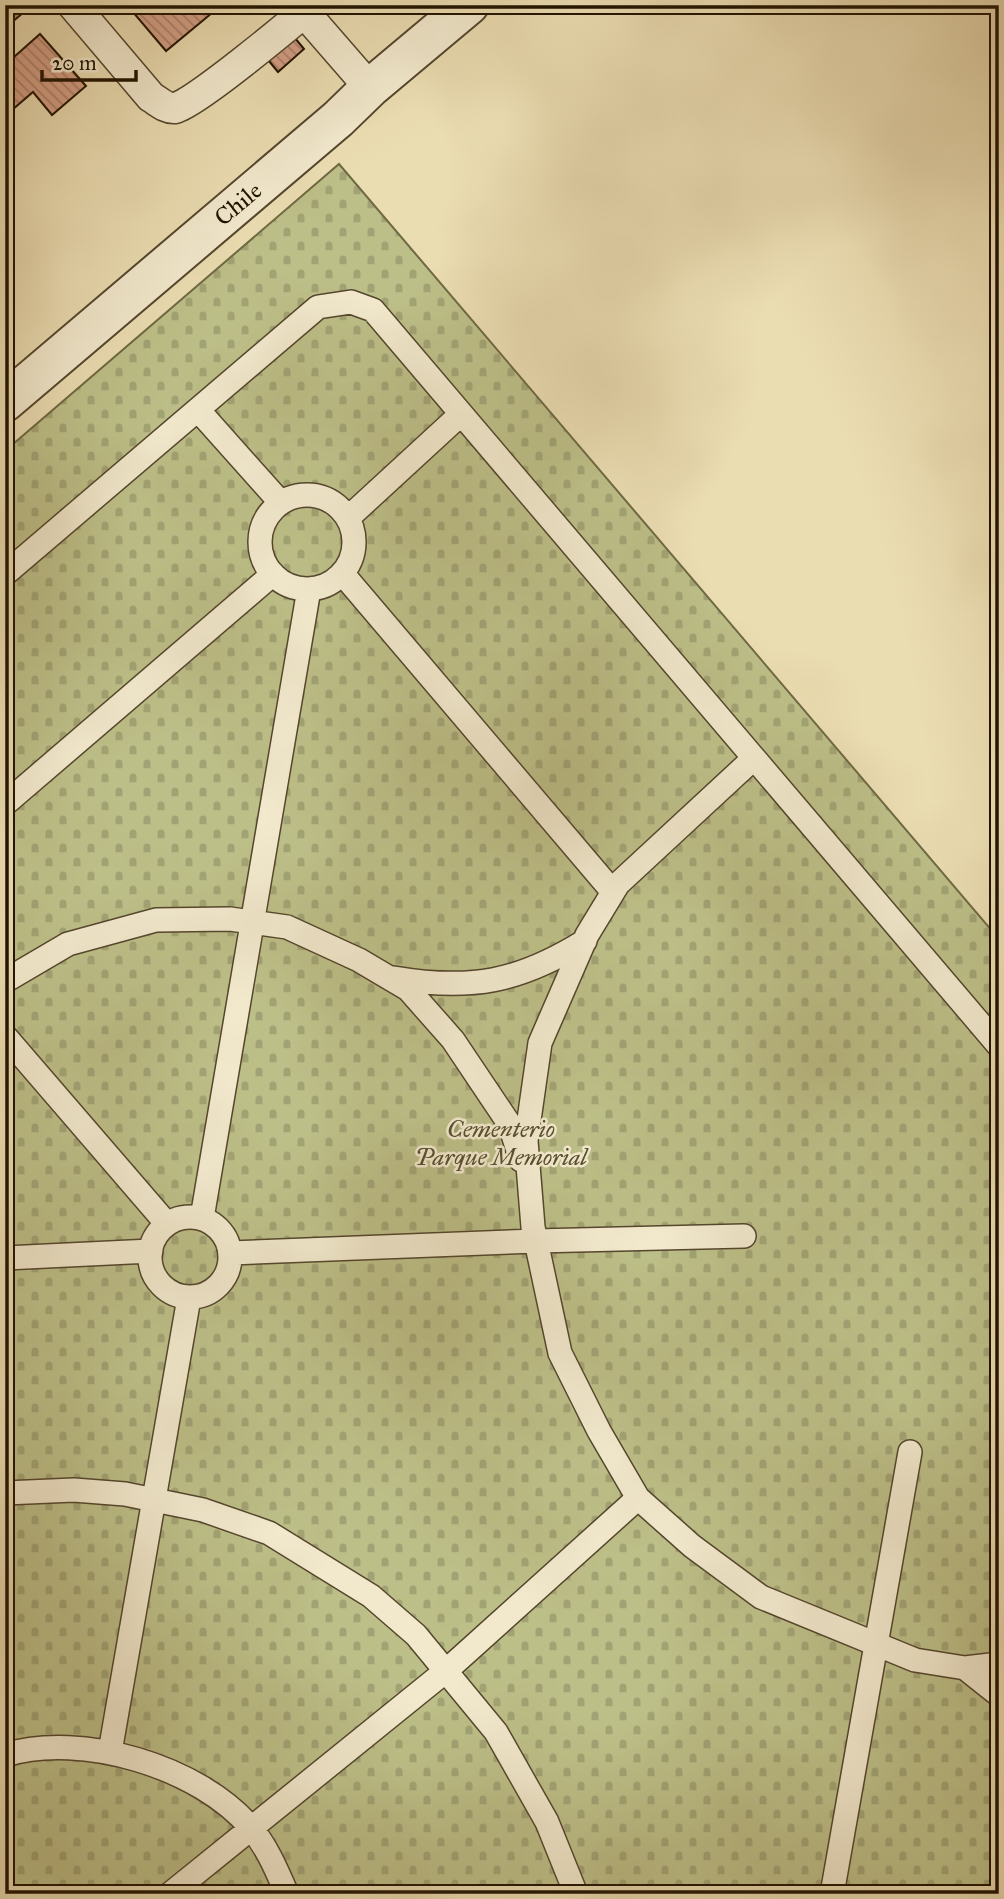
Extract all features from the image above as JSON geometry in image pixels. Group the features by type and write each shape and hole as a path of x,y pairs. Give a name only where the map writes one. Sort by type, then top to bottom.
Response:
{"street":[{"path":"73,5 151,97 165,106 176,108 200,94 308,9 370,88"},
{"name":"Chile","path":"5,402 469,5"},
{"path":"5,574 318,307 351,302 373,310 999,1046"},
{"path":"199,411 281,503"},
{"path":"348,518 460,415"},
{"path":"305,495 317,496 329,500 348,518 352,528 353,552 342,573 332,581 309,589 284,582 273,574 261,550 261,536 264,523 281,503 305,495"},
{"path":"342,573 613,892"},
{"path":"5,804 273,574"},
{"path":"202,1219 309,589"},
{"path":"754,759 618,884 585,942 540,1043 526,1141 536,1241 560,1353 599,1431 638,1498 692,1546 761,1597 915,1660 965,1668 999,1664"},
{"path":"5,981 68,944 156,920 230,919 288,928 359,960 408,989 453,1040 510,1125 530,1186"},
{"path":"387,977 438,983 480,984 552,961 585,942"},
{"path":"5,1036 167,1224"},
{"path":"184,1217 202,1219 222,1231 231,1253 230,1267 225,1280 215,1290 203,1296 189,1298 176,1295 164,1288 155,1277 150,1265 153,1241 167,1224 184,1217"},
{"path":"231,1253 744,1236"},
{"path":"5,1258 151,1251"},
{"path":"110,1752 189,1298"},
{"path":"832,1894 910,1452"},
{"path":"5,1475 18,1482 51,1491"},
{"path":"5,1493 74,1490 125,1494 203,1510 268,1533 371,1596 416,1635 447,1670 502,1743 547,1822 576,1894"},
{"path":"170,1894 447,1670 638,1498"},
{"path":"965,1668 999,1695"},
{"path":"5,1755 61,1746 110,1752 170,1772 206,1790 251,1828 269,1855 287,1894"}],"green space":[{"name":"Cementerio Parque Memorial","path":"339,164 999,939 999,1894 5,1894 5,451"}],"building":[{"path":"5,5 28,5 30,7 5,28"},
{"path":"140,5 215,5 218,8 166,51 132,11"},
{"path":"290,32 304,49 278,72 264,55"},
{"path":"40,34 86,86 52,115 33,92 5,116 5,65"}]}
